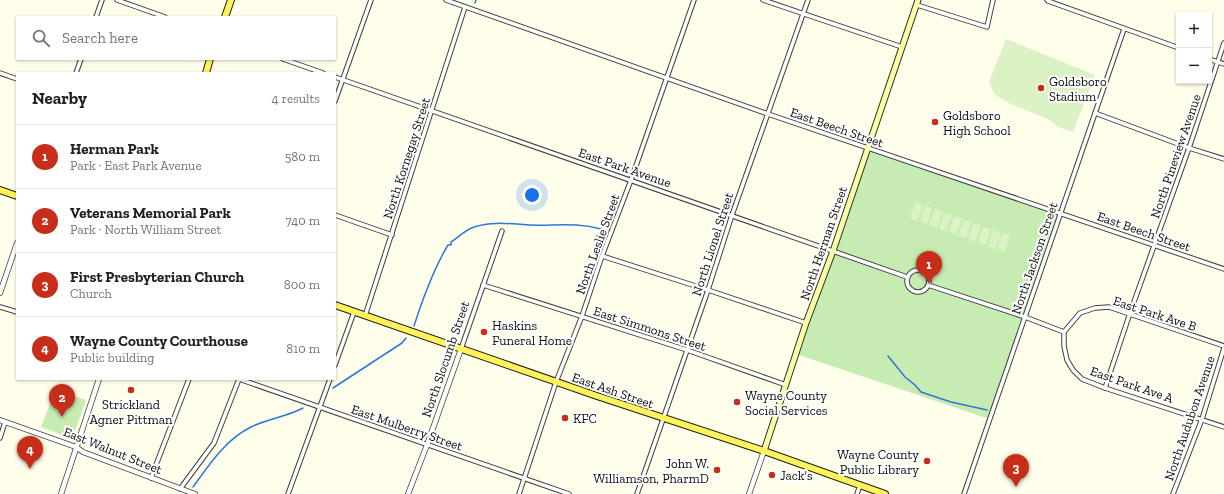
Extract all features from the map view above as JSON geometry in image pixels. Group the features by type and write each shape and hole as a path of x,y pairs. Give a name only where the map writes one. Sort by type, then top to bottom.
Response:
{"main road":[{"path":"225,16 231,0"},
{"name":"North Herman Street","path":"764,451 806,323 833,251 867,147 918,2"},
{"path":"206,72 210,60"},
{"path":"0,190 16,196"},
{"name":"East Ash Street","path":"336,306 556,382 764,451 885,494"}],"street":[{"path":"96,16 102,0"},
{"path":"117,0 162,16"},
{"path":"336,98 371,0"},
{"name":"East Beech Street","path":"446,0 666,79 1224,269"},
{"name":"North Leslie Street","path":"518,494 556,382 582,316 694,0"},
{"path":"764,0 902,47"},
{"name":"North Lionel Street","path":"638,494 708,290 732,215 808,0"},
{"path":"918,2 987,27 993,0"},
{"path":"1047,0 1176,47"},
{"name":"North Kornegay Street","path":"365,316 465,7"},
{"name":"North Jackson Street","path":"964,494 1124,29"},
{"name":"North Pineview Avenue","path":"1105,388 1224,43"},
{"path":"76,72 81,60"},
{"path":"286,60 320,72"},
{"path":"1212,60 1224,64"},
{"path":"0,73 16,79"},
{"name":"East Park Avenue","path":"336,77 907,277"},
{"path":"1095,113 1189,148 1224,159"},
{"path":"336,215 392,235"},
{"name":"North Slocumb Street","path":"408,494 427,445 502,231"},
{"path":"0,293 16,245"},
{"path":"602,256 806,323"},
{"path":"914,271 925,272 928,277 928,285 923,290 914,291 908,284 907,277 914,271"},
{"name":"East Simmons Street","path":"483,285 687,350 786,385"},
{"path":"928,285 1064,332"},
{"path":"0,307 16,312"},
{"name":"East Park Ave B","path":"1064,332 1080,313 1095,308 1109,307 1130,313 1224,347"},
{"path":"336,362 354,312"},
{"name":"East Park Ave A","path":"1064,332 1064,346 1067,360 1082,379 1224,427"},
{"name":"North Audubon Avenue","path":"1174,494 1202,419 1224,347"},
{"path":"61,494 99,380"},
{"path":"151,478 189,380"},
{"path":"180,489 214,443 239,380"},
{"name":"East Mulberry Street","path":"242,380 569,494"},
{"path":"288,494 330,380"},
{"name":"East Walnut Street","path":"0,420 76,447 83,452 194,494"},
{"path":"0,438 5,422"},
{"name":"North Herman Street","path":"749,494 764,451"},
{"path":"857,494 860,485"}],"green space":[{"name":"Goldsboro Stadium","path":"1006,39 1095,75 1073,132 1058,127 1048,119 1011,104 995,95 989,82"},
{"path":"867,147 1060,213 989,419 799,355"},
{"path":"915,202 923,205 917,221 910,218"},
{"path":"925,206 932,208 927,224 920,222"},
{"path":"935,209 942,212 937,228 929,225"},
{"path":"944,213 952,215 946,231 939,229"},
{"path":"954,216 962,219 956,235 949,232"},
{"path":"964,220 971,222 966,238 958,236"},
{"path":"974,223 981,226 975,242 968,239"},
{"path":"983,227 991,229 985,245 978,243"},
{"path":"993,230 1001,233 995,249 988,246"},
{"path":"1003,233 1010,236 1005,252 997,249"},
{"path":"55,391 86,400 72,439 41,427"}],"waterway":[{"path":"414,326 429,284 448,245 451,245 451,242 471,228 481,225 502,223 530,225 574,225 601,229"},
{"path":"333,388 402,343 406,338"},
{"path":"888,356 905,377 921,392 951,402 987,410"},
{"path":"193,487 226,445 242,432 257,424 290,414 303,408"}],"place":[{"name":"Goldsboro Stadium","path":"1041,88"},
{"name":"Goldsboro High School","path":"935,122"},
{"name":"Herman Park","path":"929,284"},
{"name":"Haskins Funeral Home","path":"484,332"},
{"name":"Strickland Agner Pittman","path":"131,390"},
{"name":"Wayne County Social Services","path":"737,402"},
{"name":"Veterans Memorial Park","path":"62,417"},
{"name":"KFC","path":"565,418"},
{"name":"Wayne County Public Library","path":"927,461"},
{"name":"Wayne County Courthouse","path":"30,469"},
{"name":"John W. Williamson, PharmD","path":"717,470"},
{"name":"Jack's","path":"772,475"},
{"name":"First Presbyterian Church","path":"1016,487"}]}
